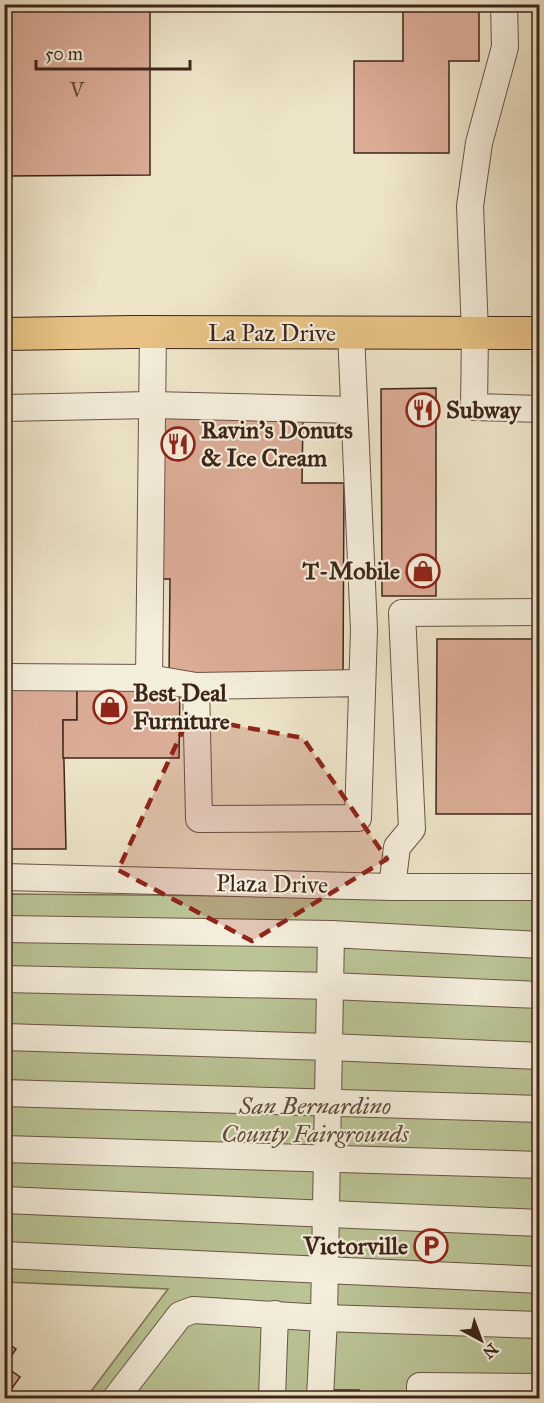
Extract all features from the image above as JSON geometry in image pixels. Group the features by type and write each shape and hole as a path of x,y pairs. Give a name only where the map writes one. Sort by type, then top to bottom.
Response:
{"main road":[{"name":"La Paz Drive","path":"4,334 540,333"}],"street":[{"path":"504,4 505,47 479,143 471,191 475,333 474,407 540,409"},
{"path":"149,678 153,332"},
{"path":"196,686 199,819 358,818 364,630 351,333"},
{"path":"4,408 152,405 354,410"},
{"path":"392,887 397,847 412,829 402,612 540,612"},
{"path":"4,677 149,678 196,686 363,683"},
{"name":"Plaza Drive","path":"4,877 392,887 540,887"},
{"path":"4,929 331,934 540,945"},
{"path":"320,1398 324,1318 331,934"},
{"path":"4,979 330,986 540,995"},
{"path":"4,1037 540,1056"},
{"path":"4,1094 540,1109"},
{"path":"4,1149 540,1165"},
{"path":"4,1200 540,1223"},
{"path":"4,1255 540,1280"},
{"path":"116,1398 180,1315 193,1310 324,1318 540,1325"},
{"path":"272,1398 275,1314"},
{"path":"420,1398 420,1386 540,1387"}],"highlighted area":[{"path":"189,717 303,738 387,859 252,941 118,870"}],"green space":[{"name":"San Bernardino County Fairgrounds","path":"5,894 539,898 539,1398 86,1398 168,1289 5,1282"}],"building":[{"path":"4,4 150,4 150,175 4,176"},
{"path":"403,4 479,4 479,61 449,61 449,153 354,153 354,61 403,61"},
{"path":"436,388 436,596 382,596 381,389"},
{"path":"161,415 303,416 302,483 344,483 343,680 169,679 170,579 160,579"},
{"path":"437,639 540,639 540,814 436,814"},
{"path":"4,688 77,688 77,720 63,720 66,849 4,849"},
{"path":"77,688 180,688 179,758 63,758 63,720 77,720"},
{"path":"4,1341 16,1349 6,1367 20,1377 5,1398"},
{"path":"332,1390 359,1390 359,1398 332,1398"}],"place":[{"name":"Subway","path":"423,410"},
{"name":"Ravin's Donuts & Ice Cream","path":"178,444"},
{"name":"T-Mobile","path":"423,571"},
{"name":"Best Deal Furniture","path":"110,707"},
{"name":"Victorville","path":"431,1246"}]}
